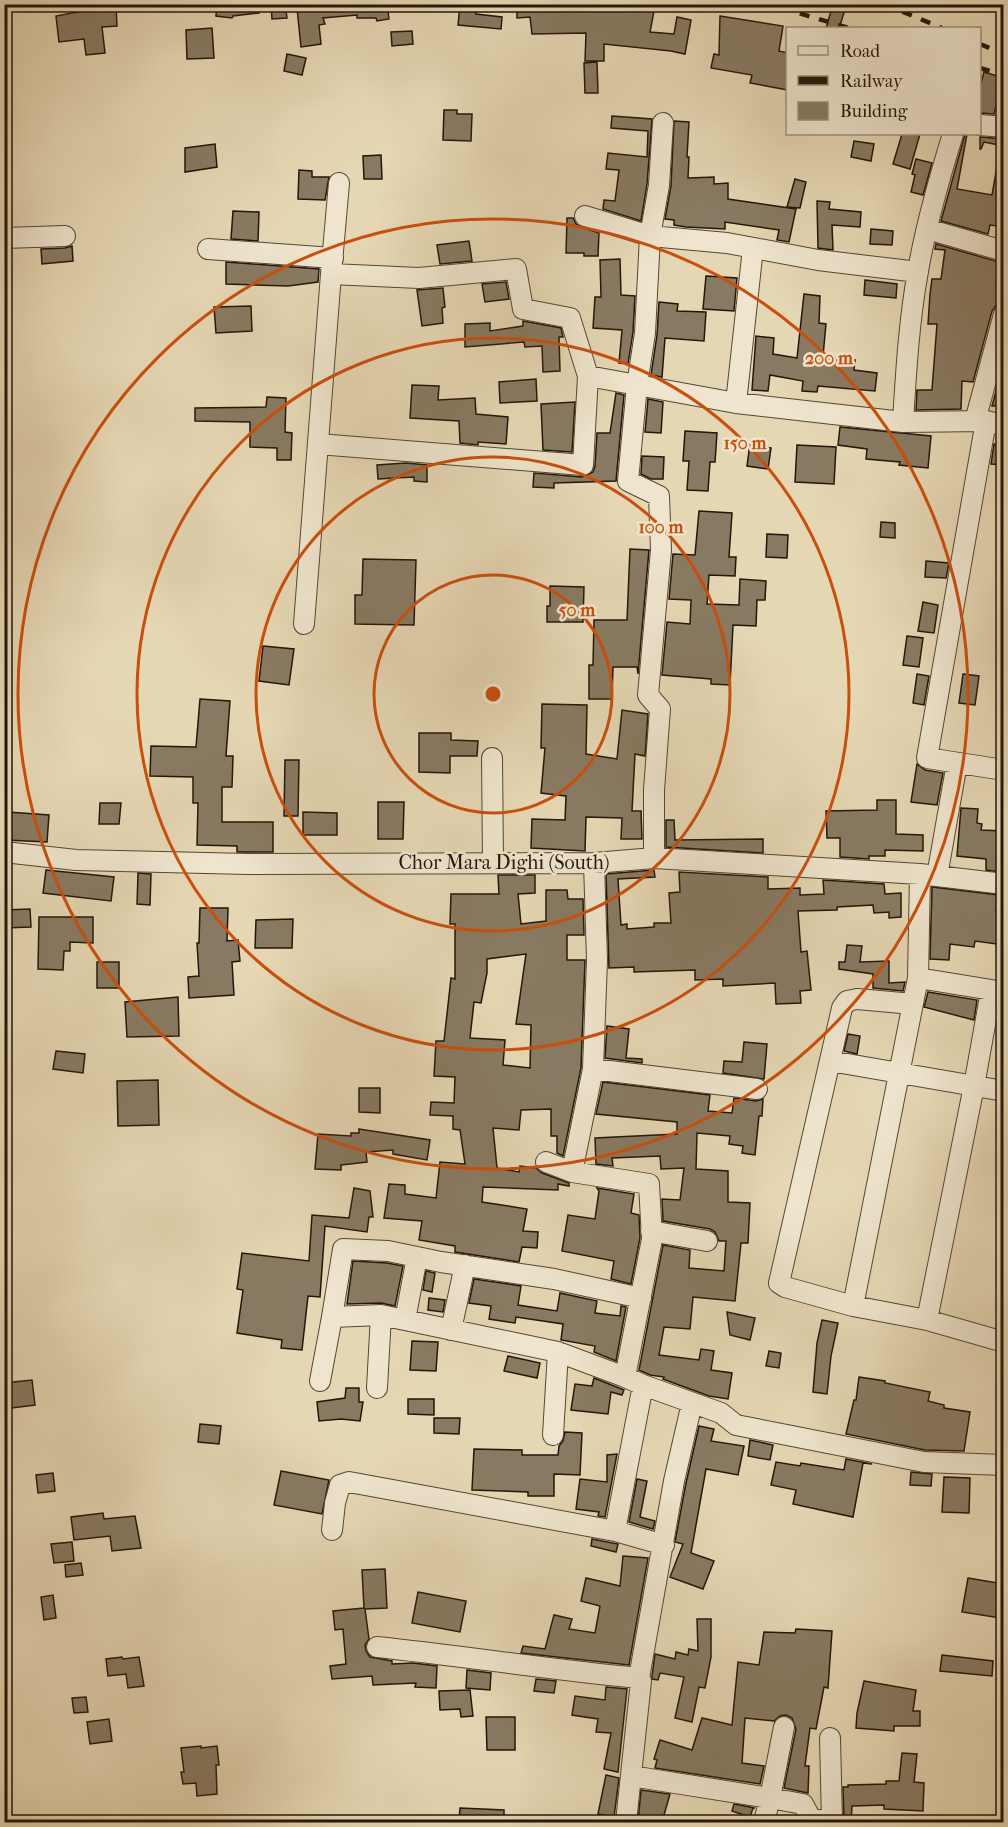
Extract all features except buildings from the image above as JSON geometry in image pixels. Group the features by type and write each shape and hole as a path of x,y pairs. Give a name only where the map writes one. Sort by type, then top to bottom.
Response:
{"street":[{"path":"654,858 654,790 660,709 648,695 661,550 659,496 628,481 637,385 645,333 650,236 659,185 663,123"},
{"path":"981,125 1004,127"},
{"path":"903,422 908,351 918,272 952,135"},
{"path":"304,624 339,183"},
{"path":"585,216 650,236 727,243 818,260 918,272"},
{"path":"927,229 1004,251"},
{"path":"4,238 65,236"},
{"path":"736,403 753,248"},
{"path":"208,249 419,278 516,269 523,309 570,318 588,376 583,465 318,444"},
{"path":"1004,314 988,423 927,758 1004,770"},
{"path":"588,376 736,403 903,422 988,423"},
{"path":"492,758 493,862"},
{"path":"853,1306 918,978 928,875 957,763"},
{"name":"Chor Mara Dighi (South)","path":"4,852 76,860 249,864 594,863 654,858 928,875 1004,884"},
{"path":"572,1172 593,1069 597,960 594,863"},
{"path":"918,978 997,991 974,1086 927,1320"},
{"path":"913,1004 858,999 847,1001 842,1008 779,1283 785,1287 853,1306 927,1320 1004,1341"},
{"path":"830,1061 1004,1091"},
{"path":"593,1069 757,1089"},
{"path":"546,1162 572,1172 649,1184 652,1239 625,1377"},
{"path":"651,1231 707,1241"},
{"path":"320,1381 343,1249 388,1251 554,1279 641,1298"},
{"path":"405,1320 417,1257"},
{"path":"451,1329 465,1265"},
{"path":"332,1317 381,1315 558,1352 721,1413 736,1425 924,1462 1004,1465"},
{"path":"377,1388 381,1315"},
{"path":"553,1435 558,1352"},
{"path":"615,1531 643,1385"},
{"path":"377,1647 639,1678 674,1481 692,1403"},
{"path":"332,1530 340,1485 348,1482 615,1531 663,1545"},
{"path":"626,1822 641,1681"},
{"path":"764,1822 784,1727"},
{"path":"631,1776 803,1804 811,1819 832,1822 830,1738"}],"railway":[{"path":"761,4 846,27"},
{"path":"884,4 940,27"},
{"path":"981,44 1004,54"},
{"path":"981,68 1004,75"}]}
